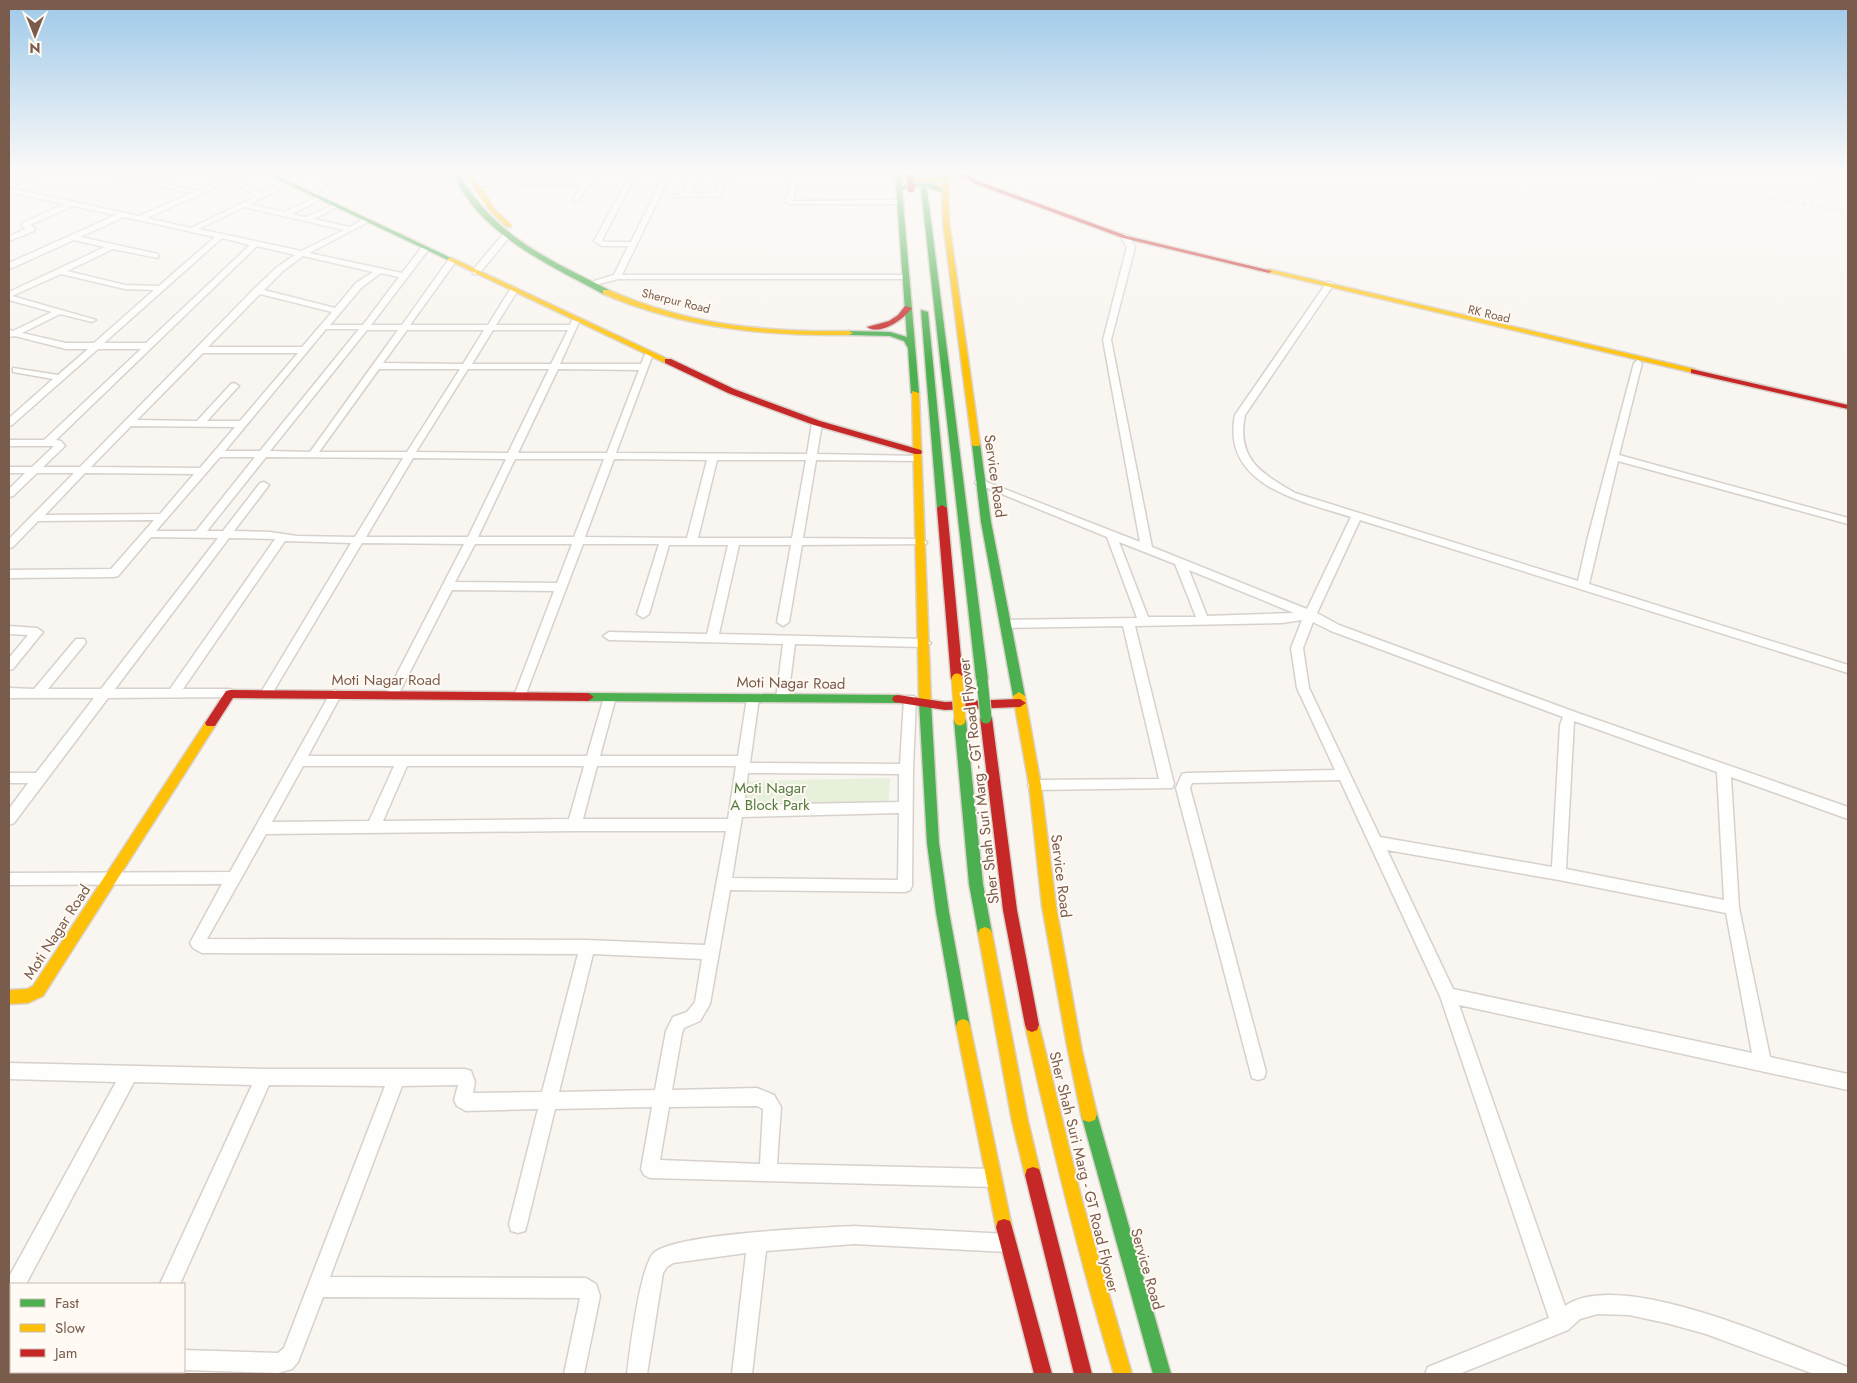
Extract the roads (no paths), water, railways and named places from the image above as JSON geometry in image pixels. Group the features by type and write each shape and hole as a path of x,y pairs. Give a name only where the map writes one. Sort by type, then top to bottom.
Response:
{"main road":[{"path":"402,238 514,290 575,324 649,354 730,391 918,455"},
{"name":"Sherpur Road","path":"509,238 641,307 682,318 743,328 818,330"},
{"name":"Sherpur Road","path":"529,238 611,278 646,300 695,312 756,323 818,330"},
{"path":"903,238 918,455 930,815 943,915 972,1075 1006,1243 1043,1374"},
{"name":"Sher Shah Suri Marg - GT Road Flyover","path":"930,238 1006,882 1025,997 1059,1138 1106,1318 1123,1374"},
{"name":"Service Road","path":"948,238 980,483 1035,785 1049,906 1075,1052 1107,1180 1162,1374"},
{"name":"RK Road","path":"1126,238 1137,242 1848,407"},
{"name":"RK Road","path":"1328,286 1848,413"},
{"name":"Sher Shah Suri Marg - GT Road Flyover","path":"923,304 976,884 996,1000 1020,1121 1070,1328 1084,1374"},
{"path":"818,330 886,325 901,319 908,308"},
{"path":"818,330 890,334 907,339 912,347"},
{"name":"Moti Nagar Road","path":"9,997 33,995 38,991 230,694 910,700 945,706 1020,703"}],"street":[{"path":"9,266 70,238 155,256"},
{"path":"9,423 218,238"},
{"path":"228,238 404,276"},
{"path":"9,545 284,265 302,253 334,238"},
{"path":"476,272 509,238"},
{"path":"600,238 598,242 602,244 634,244"},
{"path":"611,278 637,238"},
{"path":"1125,238 1131,247 1106,340 1147,549"},
{"path":"46,443 256,243"},
{"path":"9,296 111,247"},
{"path":"198,535 365,327 425,248"},
{"path":"312,455 452,261"},
{"path":"9,574 109,574 118,570 362,281 381,270"},
{"path":"59,271 124,288 161,288"},
{"path":"594,284 611,278 906,277"},
{"path":"1328,286 1240,415 1238,444 1243,456 1252,469 1272,485 1290,495 1848,668"},
{"path":"266,694 409,456 514,290"},
{"path":"257,291 337,310"},
{"path":"9,296 92,320"},
{"path":"11,334 59,311"},
{"path":"324,327 491,327 575,324 471,541 392,695"},
{"path":"11,334 66,346 148,346"},
{"path":"202,350 304,350"},
{"path":"520,696 649,354"},
{"path":"1583,585 1593,537 1638,363"},
{"path":"377,366 644,367"},
{"path":"11,371 59,378"},
{"path":"200,423 234,386"},
{"path":"783,622 817,422"},
{"path":"129,423 242,424"},
{"path":"9,443 46,443 58,444 60,446 9,494"},
{"path":"217,454 611,457 918,455"},
{"path":"692,541 713,456"},
{"path":"1614,457 1848,521"},
{"path":"9,470 203,471"},
{"path":"980,483 1310,615 1335,628 1570,715 1848,813"},
{"path":"9,819 264,485"},
{"path":"1358,515 1310,615 1297,648 1303,688 1448,995 1561,1324"},
{"path":"36,518 163,517"},
{"path":"149,534 270,535 359,540 797,540 922,542"},
{"path":"1111,534 1144,622"},
{"path":"174,693 282,537"},
{"path":"643,614 665,541"},
{"path":"712,638 734,541"},
{"path":"1180,562 1203,620"},
{"path":"448,586 561,587"},
{"path":"1006,624 1282,619 1310,615"},
{"path":"1035,785 1167,784 1128,622"},
{"path":"9,630 37,632 9,666"},
{"path":"609,636 925,643"},
{"path":"782,698 790,640"},
{"path":"38,693 80,642"},
{"path":"9,693 230,694"},
{"path":"335,695 202,934 198,943 202,946 587,947 710,952"},
{"path":"574,825 610,696"},
{"path":"753,698 736,818 722,884 703,1002 695,1016 679,1022 675,1026 650,1169 993,1178"},
{"path":"722,884 904,886 906,769 910,700"},
{"path":"1560,874 1566,725 1570,715"},
{"path":"299,761 592,761 906,769"},
{"path":"374,826 403,761"},
{"path":"1724,770 1732,908 1763,1064"},
{"path":"1258,1072 1183,788 1187,778 1344,775"},
{"path":"9,778 40,778"},
{"path":"262,828 574,825 736,818 906,807"},
{"path":"1376,842 1560,874 1732,908"},
{"path":"9,878 234,878"},
{"path":"518,1224 587,947"},
{"path":"1448,995 1848,1082"},
{"path":"9,1071 264,1077 465,1078 467,1082 462,1097 466,1102 757,1098 768,1101 773,1114 768,1173"},
{"path":"17,1283 128,1074"},
{"path":"170,1283 264,1077"},
{"path":"185,1360 267,1369 286,1362 291,1355 397,1078"},
{"path":"637,1374 657,1264 670,1254 724,1245 854,1235 1006,1243"},
{"path":"742,1374 757,1243"},
{"path":"316,1287 586,1288 590,1296 574,1374"},
{"path":"1435,1374 1561,1324 1576,1310 1603,1304 1638,1306 1679,1315 1840,1374"}],"park label":[{"name":"Moti Nagar A Block Park","path":"770,796"}]}
